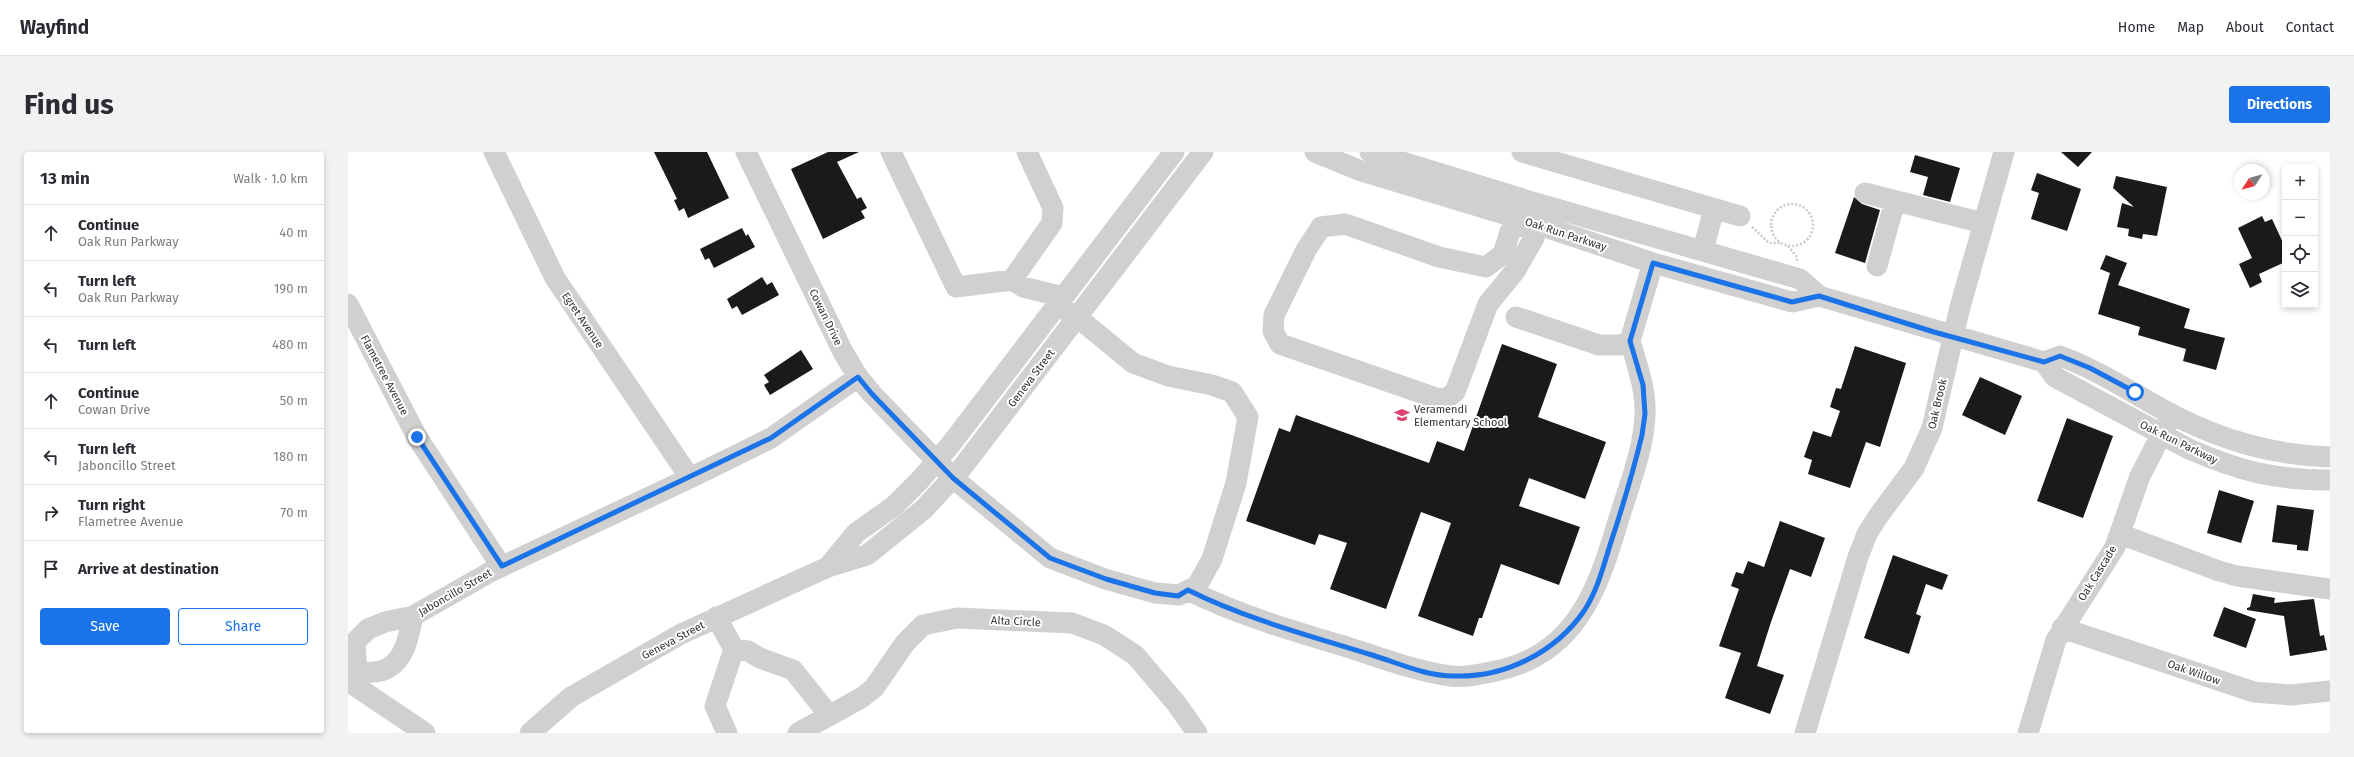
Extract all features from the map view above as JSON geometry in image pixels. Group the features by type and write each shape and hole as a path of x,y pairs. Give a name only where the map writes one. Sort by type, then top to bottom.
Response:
{"street":[{"name":"Egret Avenue","path":"494,152 555,278 690,478"},
{"name":"Cowan Drive","path":"746,152 843,352 858,377 953,478 1050,558 1106,579 1155,593 1178,596 1188,590"},
{"path":"891,152 956,287 1017,284 1055,308 1077,318 1133,363 1168,376 1212,385 1232,392 1248,417 1236,483 1212,559 1197,586 1188,590"},
{"path":"1017,284 1052,223 1053,208 1027,152"},
{"name":"Geneva Street","path":"828,566 856,534 894,506 937,461 1174,152"},
{"name":"Geneva Street","path":"530,733 571,697 681,634 828,566 867,555 924,509 953,478 1203,152"},
{"name":"Oak Run Parkway","path":"1315,152 1361,171 1703,250 1800,278 1819,296 1953,337 2044,362 2060,356 2111,379 2172,414 2207,431 2257,449 2287,454 2330,458"},
{"name":"Oak Run Parkway","path":"1370,152 1400,156 1653,263 1792,302 1819,296"},
{"path":"1522,152 1740,216"},
{"name":"Oak Brook","path":"1805,733 1826,638 1867,534 1914,468 1932,428 1953,337 1983,223 2004,152"},
{"path":"1865,193 1983,223"},
{"path":"1877,266 1895,201"},
{"path":"1703,250 1714,209"},
{"path":"1526,210 1534,238 1515,272 1488,304 1455,392 1446,399 1436,398 1280,344 1273,331 1274,314 1306,250 1321,227 1345,224 1439,257 1486,267 1503,254 1510,232 1526,210"},
{"path":"1188,590 1218,604 1320,639 1421,670 1452,676 1479,675 1510,668 1542,652 1566,633 1584,611 1598,585 1637,456 1645,414 1643,385 1630,341 1653,263"},
{"path":"1017,284 1055,308"},
{"name":"Flametree Avenue","path":"348,304 417,437 502,566"},
{"path":"1516,317 1599,345 1619,345 1630,341"},
{"name":"Oak Run Parkway","path":"2044,362 2055,377 2189,449 2236,469 2288,478 2330,480"},
{"name":"Jaboncillo Street","path":"413,616 409,638 401,655 388,669 351,680 355,642 368,629 385,622 413,616 502,566 690,478 771,438 858,377"},
{"name":"Oak Cascade","path":"2028,733 2050,658 2062,628 2107,561 2120,534 2140,476 2172,414"},
{"path":"2120,534 2237,576 2330,589"},
{"path":"716,617 734,650 715,706 727,733"},
{"name":"Alta Circle","path":"798,733 861,698 874,688 905,643 923,625 956,618 1072,623 1104,635 1135,655 1176,703 1197,733"},
{"name":"Oak Willow","path":"2062,628 2254,692 2291,695 2330,691"},
{"path":"734,650 748,651 760,658 794,670 829,715"},
{"path":"351,680 425,733"}],"path":[{"path":"1780,243 1772,231 1772,217 1782,207 1796,204 1808,212 1811,218 1812,232 1802,243 1788,246"},
{"path":"1740,216 1769,242 1780,243 1788,246 1797,257 1796,266"}],"building":[{"path":"654,152 707,152 729,198 688,218 684,208 679,211 674,200 677,199"},
{"path":"828,152 859,152 837,162 857,199 861,197 867,208 861,211 865,218 823,239 791,169"},
{"path":"2061,152 2092,152 2078,167"},
{"path":"1915,155 1960,168 1950,202 1923,195 1928,177 1910,172"},
{"path":"2037,173 2081,189 2067,231 2031,219 2039,193 2031,190"},
{"path":"2116,176 2167,187 2157,236 2143,234 2142,239 2128,236 2129,229 2117,227 2122,203 2134,207 2113,188"},
{"path":"1854,197 1862,204 1880,210 1865,263 1835,253"},
{"path":"2262,216 2265,222 2272,219 2282,241 2282,263 2259,274 2262,282 2250,288 2239,264 2252,258 2238,228"},
{"path":"742,228 746,236 748,234 755,247 714,268 709,258 705,260 700,249"},
{"path":"2106,255 2127,263 2118,285 2190,309 2184,328 2225,338 2216,370 2183,361 2186,349 2138,335 2140,327 2098,314 2110,273 2100,269"},
{"path":"762,277 767,285 772,282 779,295 742,315 737,306 732,309 727,299"},
{"path":"1502,344 1557,364 1538,417 1606,442 1585,499 1529,478 1519,506 1580,527 1559,585 1501,564 1482,618 1479,618 1473,636 1418,616 1451,523 1421,512 1386,609 1330,589 1347,543 1319,534 1315,545 1246,521 1279,428 1290,432 1296,415 1429,463 1437,441 1464,451"},
{"path":"1855,346 1906,363 1880,447 1866,442 1850,488 1808,474 1812,460 1804,457 1813,431 1831,437 1840,411 1830,407 1836,388 1841,389"},
{"path":"801,350 813,369 770,395 764,385 769,382 764,375"},
{"path":"1980,377 2022,396 2005,435 1962,415"},
{"path":"2067,418 2113,436 2083,518 2037,501"},
{"path":"2219,490 2254,501 2241,543 2207,533"},
{"path":"2277,505 2314,510 2308,551 2297,550 2297,545 2272,542"},
{"path":"1780,521 1825,538 1811,577 1790,569 1757,666 1784,675 1770,714 1725,698 1741,653 1719,646 1739,589 1731,586 1736,572 1743,574 1748,561 1764,567"},
{"path":"1893,555 1948,575 1942,590 1926,584 1916,614 1921,616 1909,654 1864,638"},
{"path":"2253,594 2275,598 2274,603 2314,599 2320,636 2324,635 2327,650 2290,656 2284,616 2247,610 2247,608 2250,607"},
{"path":"2224,607 2256,619 2246,648 2213,636"}],"place":[{"name":"Veramendi Elementary School","path":"1402,415"}],"route":[{"path":"417,437 502,566 690,478 771,438 858,377 872,394 953,478 1050,558 1106,579 1155,593 1178,596 1188,590 1218,604 1320,639 1421,670 1452,676 1479,675 1510,668 1542,652 1566,633 1584,611 1598,585 1616,528 1642,435 1645,414 1643,385 1630,341 1653,263 1792,302 1819,296 1934,332 2044,362 2060,356 2090,368 2135,392"}]}
